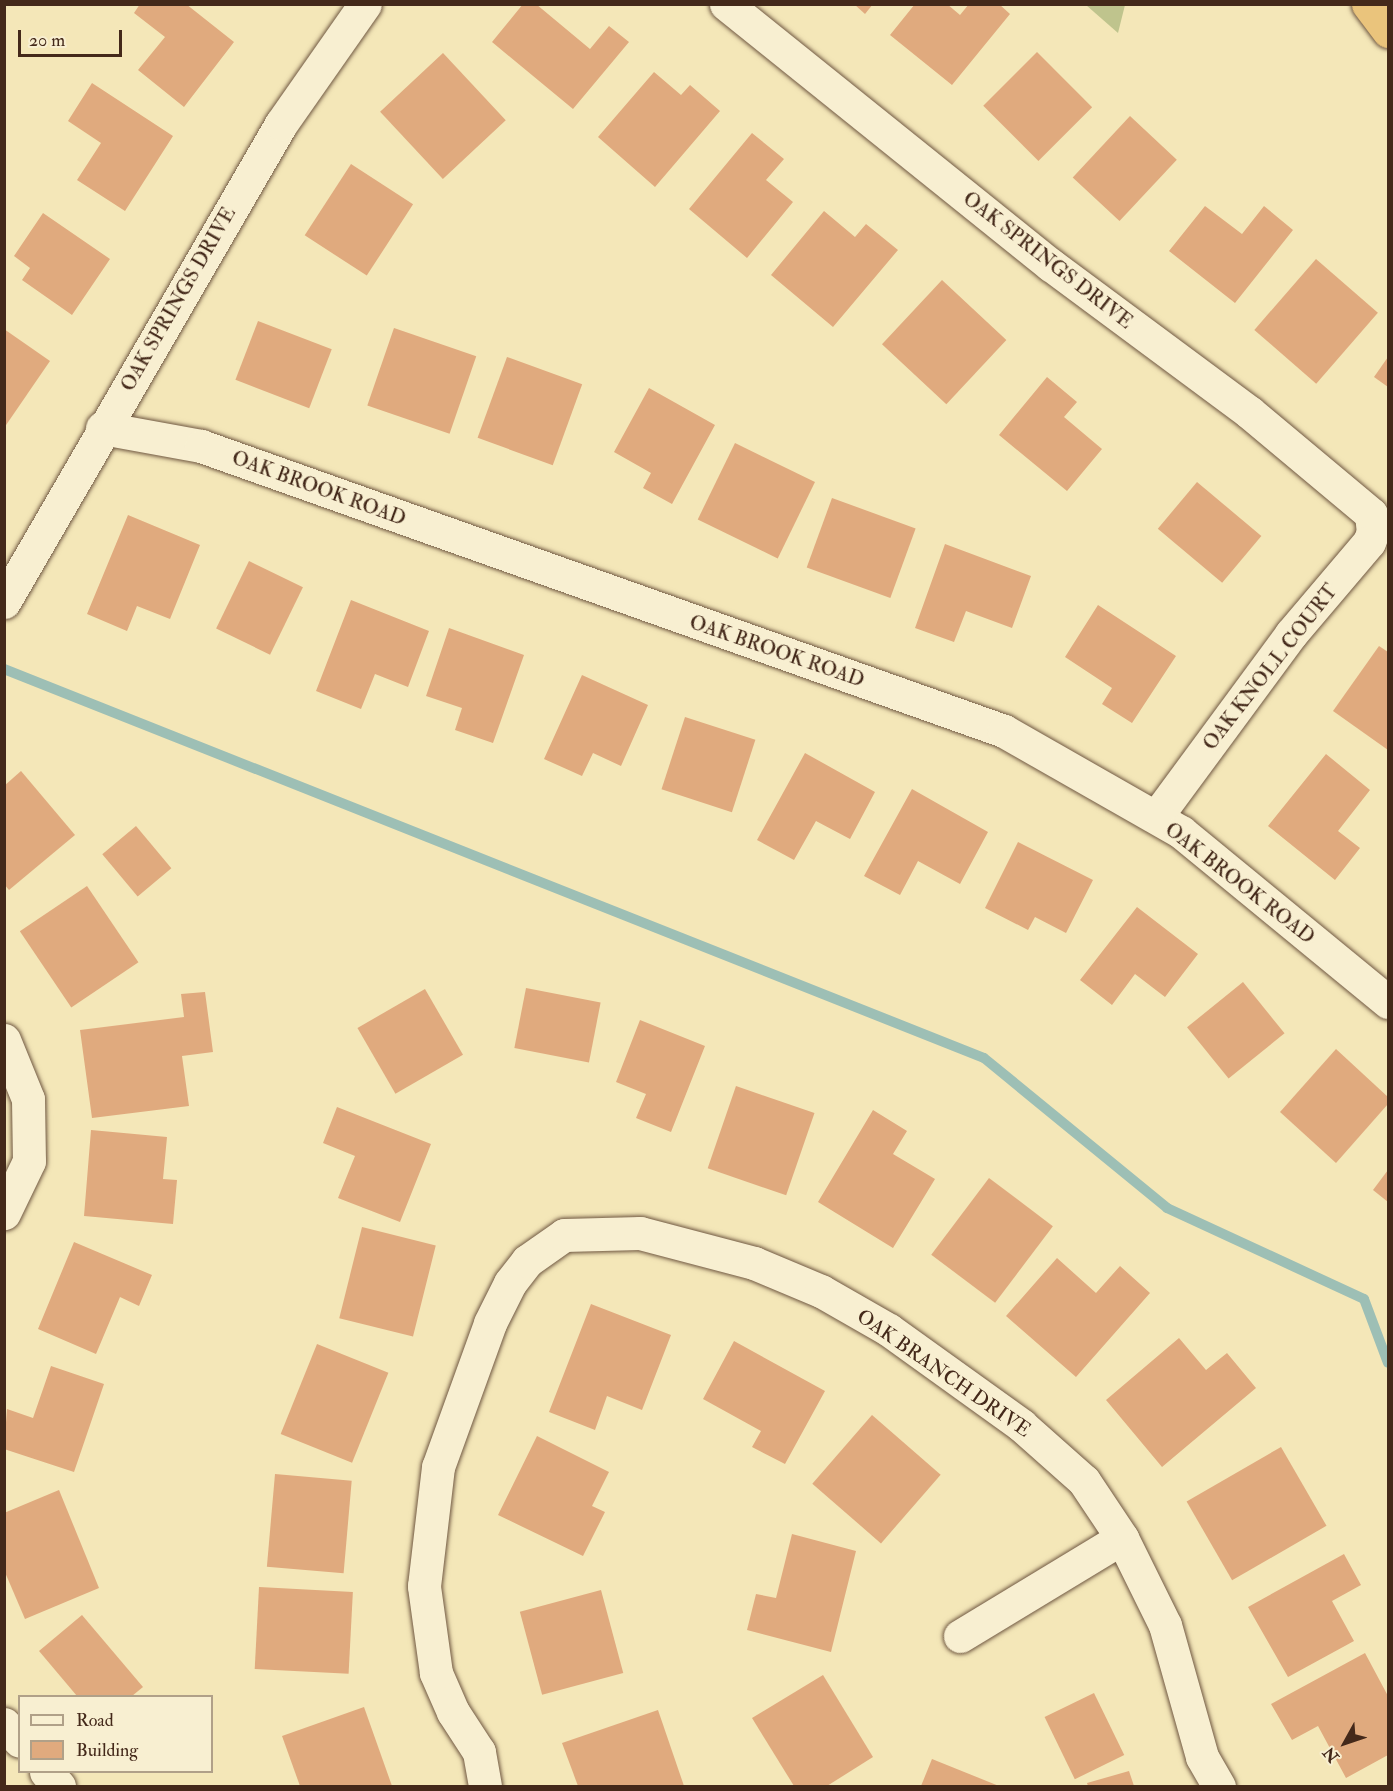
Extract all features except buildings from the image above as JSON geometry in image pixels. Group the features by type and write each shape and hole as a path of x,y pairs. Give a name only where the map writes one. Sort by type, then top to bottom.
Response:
{"highway":[{"path":"1368,4 1389,31"}],"street":[{"name":"OAK SPRINGS DRIVE","path":"4,602 102,428 281,124 365,4"},
{"name":"OAK SPRINGS DRIVE","path":"726,4 1051,265 1249,412 1371,514"},
{"name":"OAK BROOK ROAD","path":"102,428 201,446 1004,731 1181,832 1389,1002"},
{"name":"OAK KNOLL COURT","path":"1156,817 1291,634 1369,542 1373,532 1371,514"},
{"path":"4,1040 27,1099 29,1161 4,1213"},
{"name":"OAK BRANCH DRIVE","path":"485,1786 479,1752 453,1712 435,1662 424,1586 438,1467 490,1323 510,1283 527,1261 564,1235 640,1233 754,1263 821,1291 889,1330 1021,1425 1084,1481 1122,1538 1165,1625 1202,1757 1219,1786"},
{"path":"960,1636 1122,1538"},
{"path":"4,1724 18,1739"},
{"path":"47,1773 59,1786"}],"green space":[{"path":"1086,5 1125,5 1118,33"}],"waterway":[{"path":"4,669 984,1058 1167,1208 1364,1299 1388,1363"}]}
